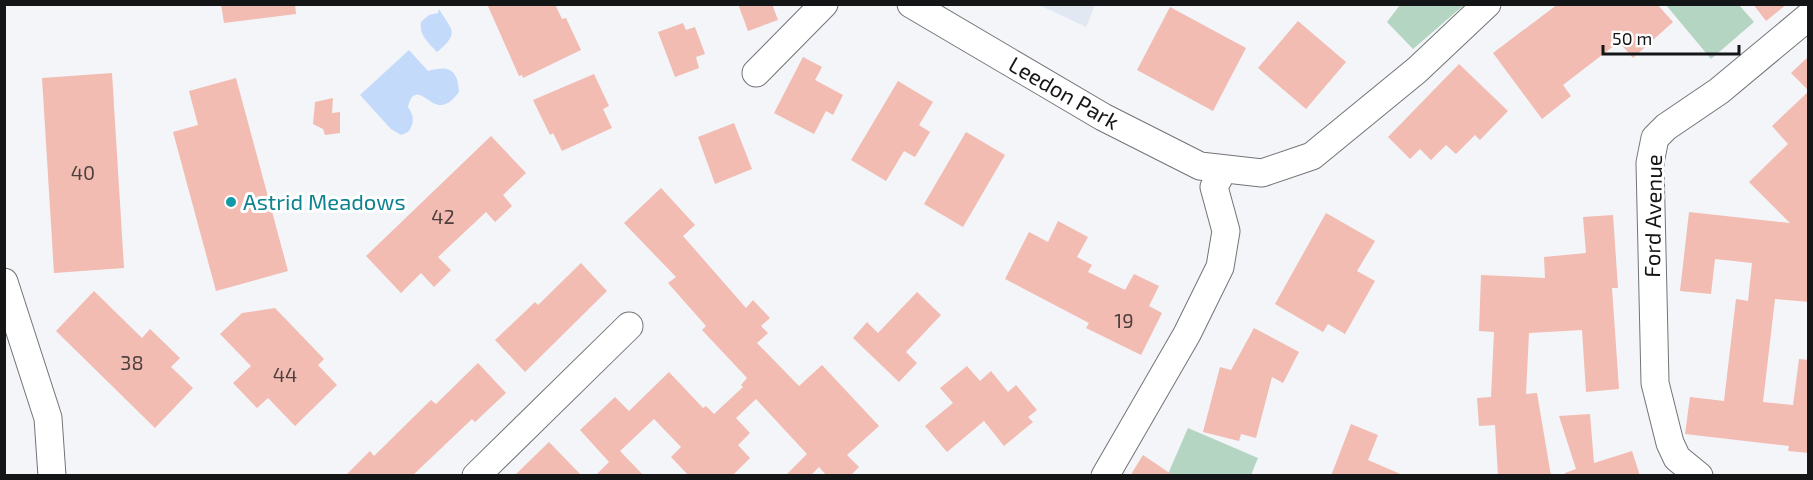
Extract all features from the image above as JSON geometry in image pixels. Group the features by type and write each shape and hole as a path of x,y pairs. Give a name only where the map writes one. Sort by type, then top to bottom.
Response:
{"street":[{"path":"756,74 824,4"},
{"name":"Leedon Park","path":"911,4 1103,117 1200,166 1262,173 1312,156 1417,70 1487,4"},
{"name":"Ford Avenue","path":"1699,476 1677,458 1670,443 1655,383 1650,163 1652,147 1655,138 1666,127 1719,91 1809,16"},
{"path":"1103,473 1187,334 1220,267 1226,231 1215,187 1223,170"},
{"path":"4,282 48,418 52,476"},
{"path":"476,476 629,326"}],"shaded area":[{"path":"1039,5 1095,5 1086,27"}],"green space":[{"path":"1400,5 1464,5 1413,49 1387,22"},
{"path":"1666,5 1739,5 1754,22 1711,59"},
{"path":"1188,428 1258,458 1251,475 1172,476 1168,474"}],"water":[{"path":"439,9 452,31 449,40 437,52 421,31 421,22 429,15 438,13"},
{"path":"409,50 428,71 446,69 451,71 457,78 459,92 442,105 417,94 414,95 408,107 413,123 408,132 401,135 391,129 360,95"}],"building":[{"path":"221,4 295,4 296,14 224,23"},
{"path":"487,4 555,4 562,19 566,18 581,50 523,78 522,75 519,76"},
{"path":"738,4 772,4 778,20 748,31"},
{"path":"1558,4 1657,4 1673,22 1633,58 1619,42 1563,85 1571,96 1542,119 1493,53"},
{"path":"1753,4 1787,4 1766,21"},
{"path":"1170,7 1246,48 1213,111 1137,70"},
{"path":"1298,21 1346,62 1306,109 1258,68"},
{"path":"683,23 686,30 695,27 705,54 696,57 699,68 675,77 658,32"},
{"path":"1809,56 1809,91 1791,73"},
{"path":"803,57 822,67 815,80 843,95 833,115 826,111 814,134 774,113"},
{"path":"1459,64 1508,111 1480,140 1475,135 1456,154 1446,145 1431,160 1420,149 1410,159 1388,137"},
{"path":"112,73 124,268 54,273 42,78"},
{"path":"594,74 609,106 603,109 612,128 562,151 553,133 550,135 533,100"},
{"name":"Astrid Meadows","path":"236,78 288,271 216,291 173,132 198,125 189,91"},
{"path":"898,81 933,102 919,125 930,132 915,157 904,151 886,181 851,160"},
{"path":"1809,91 1809,302 1775,299 1763,402 1793,405 1799,359 1809,360 1809,453 1788,451 1789,446 1685,434 1690,397 1724,401 1736,299 1748,301 1752,263 1715,259 1711,294 1680,291 1689,212 1790,223 1749,182 1788,144 1772,126"},
{"path":"333,98 332,113 340,112 340,133 325,135 323,129 313,124 315,102"},
{"path":"734,123 752,169 715,184 698,137"},
{"path":"966,132 1005,155 963,227 924,204"},
{"name":"Astrid Meadows","path":"491,136 526,173 503,195 512,206 495,222 486,212 438,257 451,270 434,287 421,273 401,293 366,256"},
{"path":"661,188 695,225 683,236 746,308 753,300 770,318 761,326 768,333 757,343 799,386 822,365 879,426 847,455 859,467 850,476 827,476 819,467 810,476 785,476 807,454 756,399 736,418 750,433 738,445 750,458 732,476 689,476 671,457 681,447 654,419 620,451 644,476 595,476 609,462 580,430 615,397 629,411 669,372 703,408 706,406 714,414 743,387 741,385 747,378 702,330 706,326 668,283 676,277 624,223"},
{"path":"1326,213 1375,241 1357,271 1375,281 1345,334 1328,324 1323,332 1275,304"},
{"path":"1613,215 1618,288 1612,288 1619,389 1586,392 1582,330 1529,333 1526,394 1537,393 1551,476 1498,476 1495,425 1479,426 1477,398 1491,397 1494,332 1479,331 1481,275 1545,278 1544,257 1586,253 1583,217"},
{"path":"1058,221 1088,237 1077,257 1092,265 1088,272 1125,290 1134,274 1159,286 1149,306 1162,313 1141,355 1086,328 1089,323 1005,279 1029,232 1048,242"},
{"path":"581,263 607,291 525,372 495,340 535,302 538,305"},
{"path":"94,291 142,338 150,329 180,358 171,367 193,388 155,428 56,331"},
{"path":"917,292 941,315 906,352 917,363 899,382 853,338 867,322 878,333"},
{"path":"275,308 324,359 318,365 337,385 295,426 268,398 257,408 233,383 251,366 220,334 242,313"},
{"path":"1254,328 1299,352 1283,383 1272,377 1256,438 1241,434 1239,441 1203,432 1220,367 1231,370"},
{"path":"478,363 506,393 475,422 472,419 412,476 345,476 370,451 374,456 431,400 436,404"},
{"path":"967,366 980,381 991,371 1008,392 1016,385 1037,410 1028,417 1033,422 1004,446 984,421 947,452 925,426 953,403 940,388"},
{"path":"1590,414 1594,463 1632,451 1640,476 1565,476 1565,473 1576,469 1559,416"},
{"path":"1351,424 1378,435 1368,460 1405,476 1331,476"},
{"path":"549,442 582,476 514,476"},
{"path":"1143,455 1174,476 1130,476"}],"place":[{"name":"Astrid Meadows","path":"231,202"}]}
